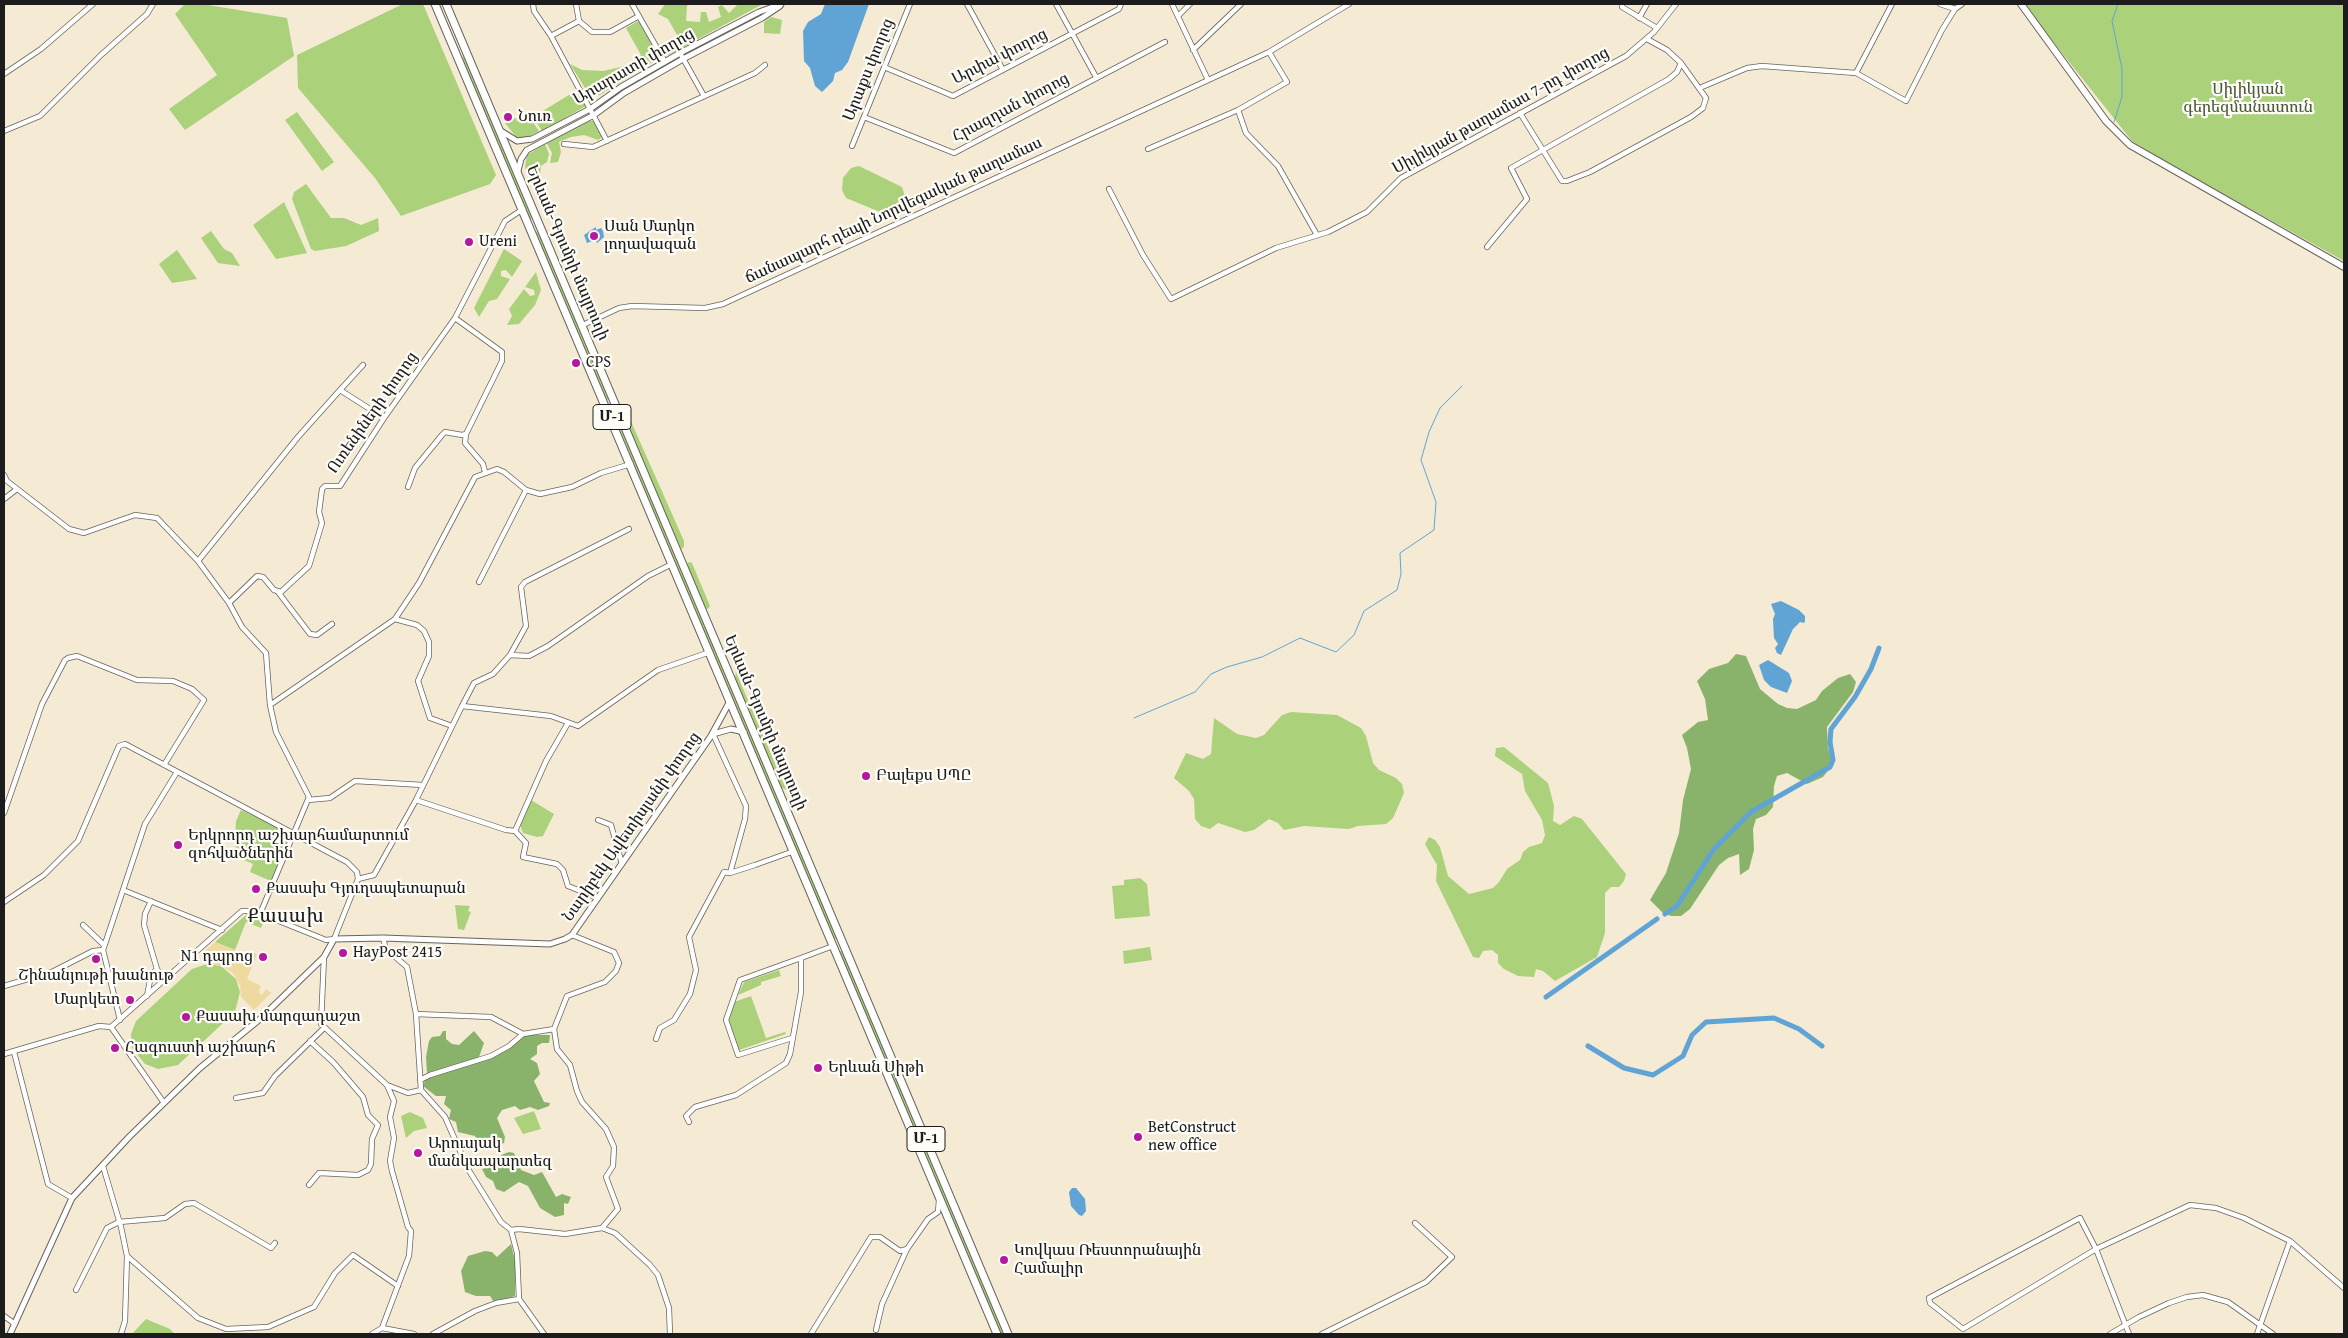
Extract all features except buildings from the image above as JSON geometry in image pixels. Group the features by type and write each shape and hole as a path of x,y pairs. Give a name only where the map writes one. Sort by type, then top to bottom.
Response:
{"highway":[{"name":"Մ-1","path":"436,4 456,50"},
{"name":"Մ-1","path":"446,4 465,46"},
{"path":"456,50 465,46"},
{"name":"Երևան-Գյումրի մայրուղի","path":"465,46 1008,1334"},
{"name":"Երևան-Գյումրի մայրուղի","path":"456,50 998,1334"},
{"path":"530,225 538,222"},
{"path":"607,406 616,403"},
{"path":"834,947 843,944"}],"main road":[{"path":"2021,4 2106,121 2130,145 2344,267"}],"street":[{"path":"4,74 41,49 93,4"},
{"path":"4,131 40,116 85,70 147,14 153,4"},
{"path":"533,4 534,11 551,36 607,141"},
{"path":"576,4 579,21 592,32 610,32 639,16"},
{"path":"632,4 665,62"},
{"name":"Արաքս փողոց","path":"852,146 910,4"},
{"path":"968,4 1003,70"},
{"path":"1056,4 1096,77"},
{"name":"Արփա փողոց","path":"884,67 954,96 1119,9 1121,4"},
{"path":"1172,4 1208,80"},
{"path":"1178,16 1190,4"},
{"path":"1193,50 1241,4"},
{"name":"ճանապարհ դեպի Նորվեգական թաղամաս","path":"583,325 619,308 632,306 705,308 723,304 1270,52 1349,4"},
{"path":"1622,4 1622,7 1656,28"},
{"path":"1639,18 1647,4"},
{"name":"Սիլիկյան թաղամաս 7-րդ փողոց","path":"1109,189 1144,255 1171,299 1276,248 1317,236 1366,212 1401,178 1626,56 1647,39 1676,4"},
{"path":"1856,74 1892,4"},
{"path":"1940,4 1955,9"},
{"path":"1702,87 1747,68 1762,66 1856,74 1906,101 1942,30 1955,9 1962,4"},
{"name":"Արարատի փողոց","path":"501,131 517,141 527,141 590,108 620,87 665,62 779,5"},
{"name":"Արարատի փողոց","path":"518,171 522,156 527,150 594,115 624,93 762,18 779,5"},
{"path":"551,36 579,21"},
{"path":"1520,113 1562,181 1567,181 1590,172 1691,117 1703,108 1706,98 1681,63 1667,50 1647,39"},
{"name":"Հրազդան փողոց","path":"864,117 954,153 1166,42"},
{"path":"1148,149 1238,110 1286,82 1270,52"},
{"path":"680,54 704,96"},
{"path":"1487,247 1527,199 1511,168 1669,79 1677,72 1681,63"},
{"path":"564,144 593,147 755,73 765,65"},
{"path":"1238,110 1246,133 1278,166 1317,236"},
{"name":"Ուռենիների փողոց","path":"278,592 281,592 309,566 322,522 319,512 322,489 325,486 340,486 384,418 455,318 505,221 523,209"},
{"path":"455,318 502,352 499,370 466,434 464,443 483,464 486,472"},
{"path":"198,561 298,437 363,365"},
{"path":"340,390 384,418"},
{"path":"408,487 415,468 445,432 466,434"},
{"path":"270,705 395,619 418,583 475,477 497,469 504,472 526,490 540,494 572,487 601,473 631,464"},
{"path":"4,475 7,481 69,529 84,533 135,515 157,518 198,561 229,603 242,627 266,653 270,705 276,732 309,797 260,914"},
{"path":"4,499 17,489"},
{"path":"479,582 526,490"},
{"path":"358,879 374,875 424,785 474,683 493,674 510,655 526,626 521,587 525,582 629,529"},
{"path":"510,655 529,656 548,646 648,576 673,564"},
{"path":"229,603 257,576 263,577 278,592 310,634 317,635 332,624"},
{"path":"395,619 417,625 424,631 429,642 430,656 418,681 430,718 452,726"},
{"path":"462,706 551,716 568,724 578,726 658,670 710,652"},
{"path":"4,813 42,704 65,660 77,656 138,680 173,682 192,689 204,700 164,765"},
{"name":"Նարիբեկ Ավետիսյանի փողոց","path":"334,939 383,938 550,944 572,935 713,734 730,700"},
{"path":"515,831 546,761 568,724"},
{"path":"730,873 745,819 746,806 713,734 731,729 744,732"},
{"path":"4,902 44,875 78,841 119,746 131,746 347,862 357,872 358,879 334,939 324,958 260,1019 200,1068 72,1198 10,1334"},
{"path":"104,948 145,824 177,772"},
{"path":"308,800 330,798 355,781 424,785"},
{"path":"416,800 506,830 515,831 526,843 523,857 557,864 563,870 568,886 598,898"},
{"path":"598,820 611,825 622,864"},
{"path":"656,1039 660,1028 674,1020 690,994 696,970 688,937 724,872 730,873 794,850"},
{"path":"123,890 222,930"},
{"path":"151,901 145,914 144,925 157,969 164,981"},
{"path":"4,1054 99,1026 111,1027 242,911 248,910 260,914 326,940 334,939"},
{"path":"84,925 104,948 120,1020"},
{"path":"572,935 614,952 619,963 616,971 605,982 567,996 554,1029 556,1049 570,1065 577,1092 582,1102 606,1129 614,1147 613,1166 606,1177 618,1209 602,1228"},
{"path":"383,938 386,949 407,967 416,1014 421,1090 445,1116 468,1170 501,1222 511,1230 517,1253 519,1299 544,1334"},
{"path":"792,1038 738,1055 726,1020 740,980 834,947"},
{"path":"4,986 52,972 93,951 104,948"},
{"path":"324,958 321,1024 387,1085 402,1092 414,1093 421,1090"},
{"path":"689,1122 686,1116 695,1107 736,1096 786,1063 790,1054 801,992 801,958"},
{"path":"146,997 151,975 157,969"},
{"path":"416,1014 491,1017 523,1034"},
{"path":"111,1027 164,1103"},
{"path":"236,1098 263,1093 324,1028"},
{"path":"420,1080 430,1075 491,1056 509,1046 523,1034 554,1029"},
{"path":"309,1185 319,1173 358,1175 368,1170 371,1164 372,1140 378,1125 368,1115 364,1096 333,1062 310,1041"},
{"path":"14,1052 48,1184 72,1198"},
{"path":"382,1328 388,1306 409,1256 411,1231 408,1228 390,1161 394,1138 390,1117 394,1101 387,1085"},
{"path":"103,1166 127,1256 125,1321 121,1334"},
{"path":"876,1330 882,1304 907,1248 928,1219 938,1212 939,1196"},
{"path":"76,1290 107,1228 119,1222 165,1218 185,1204 194,1203 264,1245 271,1248 275,1243"},
{"path":"2129,1334 2096,1249 2080,1218 1929,1298 1930,1303 1963,1329 2096,1249 2190,1206 2216,1208 2244,1218 2290,1241 2344,1288"},
{"path":"1322,1334 1426,1282 1452,1257 1415,1223"},
{"path":"511,1230 519,1229 565,1234 602,1228 614,1233 650,1265 658,1275 668,1308 670,1334"},
{"path":"812,1334 828,1303 871,1237 880,1237 900,1251 907,1248"},
{"path":"2257,1334 2290,1241"},
{"path":"127,1256 198,1318 226,1329 268,1327 314,1307 335,1274 353,1255 398,1286"},
{"path":"2110,1334 2168,1303 2187,1297 2203,1295 2228,1302 2273,1334"},
{"path":"433,1334 475,1311 496,1303 519,1299"},
{"path":"4,1316 15,1324"},
{"path":"248,1328 251,1334"},
{"path":"372,1334 382,1328 414,1334"}],"green space":[{"path":"185,4 202,4 287,18 294,56 185,130 169,109 217,75 175,14"},
{"path":"403,4 423,4 496,175 490,184 401,216 375,178 298,88 297,55"},
{"path":"665,4 689,4 687,6 686,21 700,22 701,12 706,12 709,22 721,17 718,7 722,5 729,13 738,4 763,4 668,55 663,51 669,52 682,44 668,19 658,14"},
{"name":"Սիլիկյան գերեզմանատուն","path":"2023,4 2344,4 2344,261 2164,161 2132,141"},
{"path":"771,17 782,20 780,34 764,33 764,22"},
{"path":"640,20 659,58 600,95 590,96 570,64 582,70 603,71 621,67 634,61 641,55 626,28"},
{"path":"466,56 534,218 530,219 462,57"},
{"path":"577,90 586,106 542,131 533,117"},
{"path":"297,112 334,162 322,171 285,120"},
{"path":"516,118 517,121 523,119 533,122 539,131 524,139 517,138 505,123"},
{"path":"589,121 595,121 603,137 598,140 584,135 571,137 559,142 561,152 558,162 550,163 552,153 546,142"},
{"path":"545,144 549,154 547,162 541,166 540,175 530,180 525,167 527,155"},
{"path":"859,166 902,187 906,199 901,211 885,214 846,198 842,190 843,178 851,168"},
{"path":"306,184 331,218 344,218 361,225 378,218 379,231 346,246 315,251 311,249 292,199 294,192"},
{"path":"284,202 307,253 276,259 253,225"},
{"path":"539,230 611,399 607,400 536,232"},
{"path":"211,231 224,249 232,253 240,266 218,263 201,238"},
{"path":"504,249 522,261 512,277 506,270 501,271 501,276 510,279 497,299 489,301 479,317 474,308"},
{"path":"177,250 197,279 172,283 159,264"},
{"path":"536,272 541,290 535,305 519,324 507,325 512,316 509,309 524,289 530,296 535,295 534,290 525,287"},
{"path":"617,414 836,939 833,938 614,416"},
{"path":"629,417 684,541 684,547 681,549 625,420"},
{"path":"689,562 692,563 710,606 708,609 705,608 686,565"},
{"path":"1736,654 1746,656 1760,689 1778,704 1787,708 1797,709 1816,700 1822,691 1838,678 1850,674 1856,682 1853,692 1827,727 1828,748 1831,758 1829,769 1823,777 1807,784 1787,773 1777,776 1774,786 1773,807 1766,815 1756,819 1753,829 1754,850 1749,869 1740,875 1739,854 1728,858 1719,865 1690,909 1681,916 1671,916 1663,913 1650,900 1666,873 1679,833 1683,800 1691,769 1687,748 1682,735 1698,722 1708,720 1705,699 1697,681 1709,669 1728,663"},
{"path":"736,672 783,782 792,788 799,799 793,793 780,787 735,679"},
{"path":"1291,712 1337,715 1361,728 1366,736 1373,763 1379,770 1396,778 1402,784 1404,793 1393,818 1386,824 1358,826 1349,829 1304,826 1284,830 1278,823 1269,819 1254,830 1245,832 1218,823 1210,829 1201,826 1195,819 1194,799 1189,791 1174,778 1186,753 1203,759 1211,754 1214,718 1237,734 1256,738 1264,735 1282,715"},
{"path":"1504,747 1548,783 1554,806 1553,821 1560,825 1574,816 1582,819 1626,874 1624,881 1619,887 1611,887 1605,893 1605,933 1597,957 1555,981 1543,971 1536,969 1534,977 1518,976 1504,969 1498,963 1498,955 1492,950 1483,951 1479,958 1473,957 1436,881 1437,865 1425,844 1429,837 1435,840 1440,847 1448,876 1469,894 1493,888 1507,869 1520,860 1523,852 1529,847 1542,843 1545,835 1542,820 1525,791 1522,774 1495,756 1496,748"},
{"path":"531,800 554,814 543,836 537,837 523,833 520,825"},
{"path":"241,810 293,833 271,881 250,872 253,864 233,855 238,840 235,839 236,821"},
{"path":"1140,878 1147,884 1150,916 1115,919 1112,886 1124,885 1124,880"},
{"path":"455,905 470,906 468,911 471,912 464,930 458,929"},
{"path":"247,914 264,921 261,928 246,922 235,950 215,942"},
{"path":"1150,947 1152,960 1124,964 1123,951"},
{"path":"842,950 1004,1334 1001,1334 839,952"},
{"name":"Քասախ մարզադաշտ","path":"207,964 221,966 236,979 240,992 235,1012 178,1065 158,1069 145,1064 132,1048 131,1034 136,1021 192,969"},
{"path":"779,970 781,976 761,982 761,985 738,995 744,982"},
{"path":"751,996 766,1038 785,1032 786,1034 739,1050 728,1017 734,1002"},
{"path":"443,1031 446,1031 446,1039 452,1044 459,1045 474,1031 484,1043 479,1057 490,1058 526,1035 550,1035 549,1043 542,1043 537,1046 537,1054 530,1059 537,1063 540,1074 534,1081 544,1102 550,1103 549,1106 538,1110 530,1107 520,1110 515,1106 502,1110 497,1118 505,1137 504,1143 489,1149 481,1149 475,1136 458,1132 456,1122 449,1119 451,1110 444,1104 446,1096 436,1096 423,1086 427,1074 426,1057 429,1041 432,1037 440,1036"},
{"path":"534,1111 541,1129 523,1134 514,1118"},
{"path":"410,1112 423,1118 427,1128 414,1131 406,1138 401,1116"},
{"path":"509,1152 514,1153 521,1170 534,1175 542,1172 556,1197 562,1194 571,1197 568,1204 564,1203 564,1215 555,1217 540,1208 528,1186 519,1182 504,1192 496,1189 493,1181 486,1177 482,1169 501,1164 503,1162 501,1155"},
{"path":"511,1244 515,1261 515,1296 494,1302 490,1296 476,1296 465,1292 461,1271 468,1256 485,1251 492,1252 497,1257"},
{"path":"146,1319 170,1329 175,1334 132,1334"}],"sand":[{"path":"215,942 246,955 249,951 257,954 247,979 261,986 259,992 262,995 266,989 271,993 254,1010 241,997 240,985 233,973 221,966 211,964 204,952"}],"water":[{"path":"825,4 869,4 848,62 842,70 835,73 833,81 822,92 815,86 810,68 804,61 803,31 808,22 821,14"},
{"name":"Սան Մարկո լողավազան","path":"596,227 596,230 601,228 604,237 597,243 595,240 587,243 584,235"},
{"path":"1781,601 1799,610 1805,616 1805,621 1804,623 1800,622 1793,629 1781,655 1777,653 1775,648 1778,644 1774,638 1773,619 1775,614 1771,604"},
{"path":"1768,660 1789,673 1792,681 1787,693 1771,687 1764,680 1759,665"},
{"path":"1072,1188 1076,1188 1085,1199 1086,1211 1082,1216 1071,1206 1069,1192"}],"waterway":[{"path":"2114,122 2122,97 2122,69 2112,21 2118,4"},
{"path":"1134,718 1195,692 1211,674 1227,667 1262,657 1300,638 1336,652 1354,635 1364,611 1397,590 1401,574 1400,553 1434,530 1436,502 1421,460 1429,432 1440,408 1462,386"},
{"path":"1665,914 1677,906 1714,849 1751,812 1830,767 1833,760 1830,742 1831,729 1855,697 1871,669 1879,648"},
{"path":"1546,997 1657,919"},
{"path":"1588,1046 1624,1068 1653,1075 1683,1056 1692,1035 1706,1022 1774,1018 1799,1029 1822,1046"}],"place":[{"name":"Նուռ","path":"508,117"},
{"name":"Սան Մարկո լողավազան","path":"594,236"},
{"name":"Ureni","path":"469,242"},
{"name":"CPS","path":"576,363"},
{"name":"Բալեքս ՍՊԸ","path":"866,776"},
{"name":"Երկրորդ աշխարհամարտում զոհվածներին","path":"178,845"},
{"name":"Քասախ Գյուղապետարան","path":"256,889"},
{"name":"HayPost 2415","path":"343,953"},
{"name":"N1 դպրոց","path":"263,957"},
{"name":"Շինանյութի խանութ","path":"96,959"},
{"name":"Մարկետ","path":"130,1000"},
{"name":"Քասախ մարզադաշտ","path":"186,1017"},
{"name":"Հագուստի աշխարհ","path":"115,1048"},
{"name":"Երևան Սիթի","path":"818,1068"},
{"name":"BetConstruct new office","path":"1138,1137"},
{"name":"Արուսյակ մանկապարտեզ","path":"418,1153"},
{"name":"Կովկաս Ռեստորանային Համալիր","path":"1004,1260"}],"district":[{"name":"Քասախ","path":"286,917"}]}
